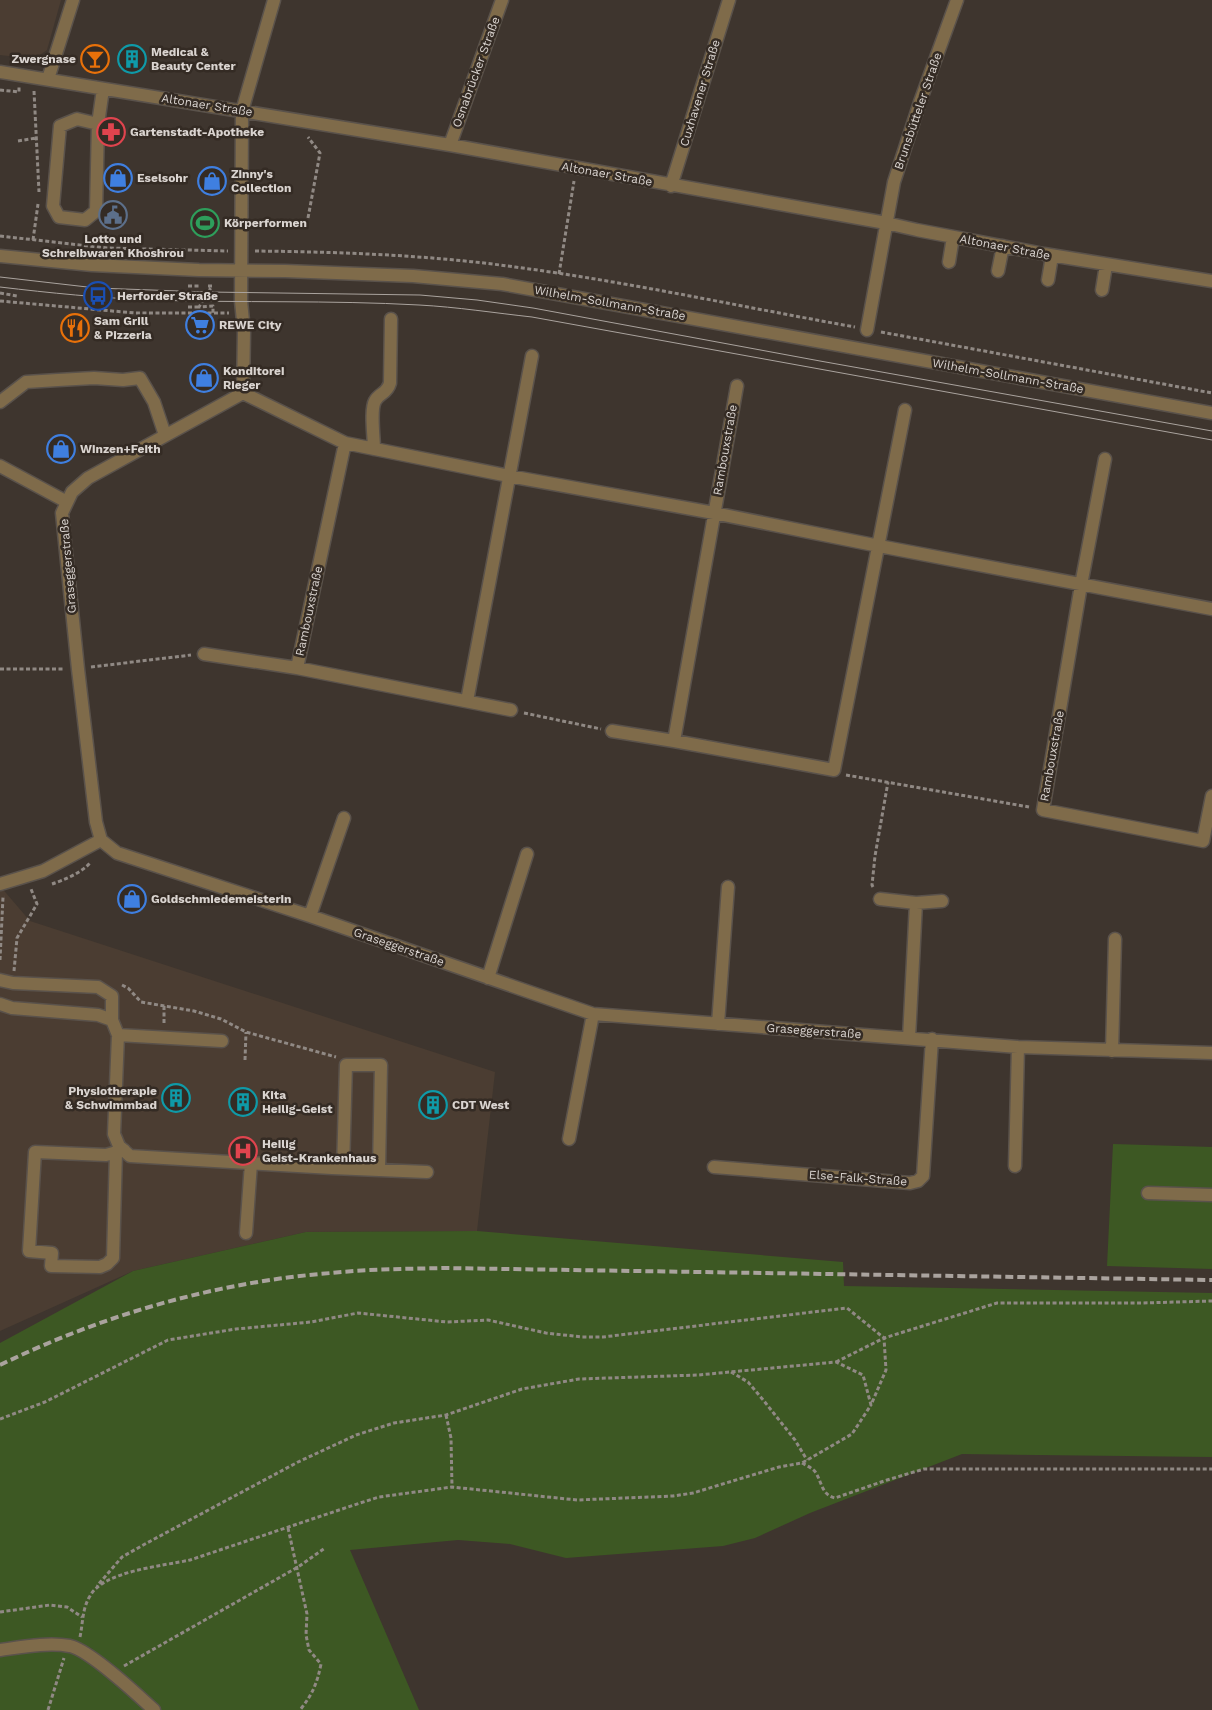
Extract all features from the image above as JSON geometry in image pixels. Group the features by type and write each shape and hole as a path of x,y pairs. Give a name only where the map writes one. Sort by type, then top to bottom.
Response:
{"street":[{"path":"48,79 73,0"},
{"path":"243,393 242,111 274,0"},
{"name":"Osnabrücker Straße","path":"450,145 502,0"},
{"name":"Cuxhavener Straße","path":"671,186 729,0"},
{"name":"Brunsbütteler Straße","path":"866,330 894,182 957,0"},
{"name":"Altonaer Straße","path":"0,72 450,145 886,223 1052,256 1212,281"},
{"path":"98,124 77,119 60,126 53,206 59,216 85,220 96,211 98,124 103,88"},
{"path":"949,262 953,237"},
{"path":"998,271 1003,246"},
{"name":"Wilhelm-Sollmann-Straße","path":"0,256 92,265 414,276 502,284 1212,413"},
{"path":"1048,280 1052,256"},
{"path":"1102,290 1106,265"},
{"path":"374,449 374,405 376,398 388,390 390,383 391,319"},
{"path":"467,701 532,356"},
{"path":"0,402 26,382 94,378 123,380 140,378 154,402 165,435"},
{"name":"Rambouxstraße","path":"674,741 737,386"},
{"name":"Graseggerstraße","path":"243,393 88,478 72,492 62,513 96,822 100,840 117,853 310,916 593,1014 1018,1047 1212,1054"},
{"name":"Rambouxstraße","path":"243,393 345,443 1081,585 1212,608"},
{"path":"612,731 834,770 905,410"},
{"name":"Rambouxstraße","path":"345,443 297,668 511,710"},
{"name":"Rambouxstraße","path":"1105,459 1081,585 1043,810 1203,841 1212,796"},
{"path":"0,466 67,502"},
{"path":"204,654 297,668"},
{"path":"310,916 344,818"},
{"path":"0,884 43,871 100,840"},
{"path":"488,978 527,854"},
{"path":"718,1024 728,887"},
{"path":"880,899 916,903 942,901"},
{"path":"909,1038 916,903"},
{"path":"1112,1051 1115,939"},
{"path":"3,976 13,983 98,987 112,996 112,1020 118,1036 114,1134 120,1151 113,1258 107,1264 100,1267 51,1266 52,1253 29,1251 35,1152 106,1155 120,1151 130,1156 427,1172"},
{"path":"0,1004 12,1008 98,1014 112,1020"},
{"path":"569,1139 593,1014"},
{"path":"118,1036 222,1041"},
{"name":"Else-Falk-Straße","path":"714,1167 910,1183 918,1181 923,1176 932,1039"},
{"path":"1014,1166 1018,1047"},
{"path":"343,1168 346,1065 381,1065 379,1170"},
{"path":"246,1233 251,1163"},
{"path":"1148,1192 1212,1194"},
{"path":"0,1650 60,1645 73,1647 87,1654 154,1710"}],"path":[{"path":"33,77 39,197 33,240"},
{"path":"0,90 19,92 19,88"},
{"path":"296,120 320,153 308,218"},
{"path":"18,141 36,138"},
{"path":"559,274 576,168"},
{"path":"199,270 200,286"},
{"path":"188,286 212,286 199,307"},
{"path":"0,293 17,296"},
{"path":"0,301 135,313 242,313"},
{"path":"188,307 213,306 213,313"},
{"path":"0,669 78,669 204,654"},
{"path":"511,710 612,731"},
{"path":"834,770 849,776 1043,810"},
{"path":"880,899 872,885 888,782"},
{"path":"13,973 17,938 37,904 26,876"},
{"path":"22,892 32,890"},
{"path":"0,960 3,897 13,895"},
{"path":"3,976 13,973 23,974"},
{"path":"115,981 128,988 141,1002 194,1011 221,1019 246,1032 334,1055 346,1065"},
{"path":"245,1060 246,1032"},
{"path":"48,1710 64,1659 80,1638 82,1617 89,1597 122,1557 298,1462 356,1435 394,1424 446,1415 522,1389 579,1379 698,1375 836,1362 884,1338 996,1303 1212,1301"},
{"path":"0,1419 46,1402 168,1340 236,1329 311,1322 358,1313 447,1322 488,1320 546,1333 589,1337 847,1308 884,1338 886,1370 871,1405 852,1434 802,1463 779,1467 693,1493 673,1496 577,1500 452,1487 379,1497 190,1560 140,1569 108,1580 97,1586"},
{"path":"836,1362 864,1375 871,1405"},
{"path":"730,1372 748,1382 795,1440 807,1460"},
{"path":"446,1415 449,1425 452,1487"},
{"path":"802,1463 813,1469 823,1491 829,1497 836,1498 924,1469 1212,1469"},
{"path":"288,1528 307,1614 306,1635 309,1650 321,1664 318,1682 309,1699 300,1710"},
{"path":"111,1674 298,1567 325,1548"},
{"path":"0,1612 50,1605 67,1607 82,1617"}],"shaded area":[{"path":"0,0 61,0 47,50 34,59 0,55"},
{"name":"Heilig Geist-Krankenhaus","path":"0,886 30,921 495,1072 477,1231 306,1232 133,1271 0,1331"}],"green space":[{"path":"1113,1144 1212,1147 1212,1269 1107,1266"},
{"path":"477,1231 843,1262 844,1286 1212,1293 1212,1457 962,1454 810,1513 755,1538 723,1546 566,1558 510,1544 458,1540 350,1550 419,1710 159,1710 91,1648 72,1641 0,1647 0,1343 133,1271 306,1232"},
{"path":"49,1648 65,1650 89,1660 148,1710 0,1710 0,1654"}],"tram line":[{"path":"0,277 96,288 208,292 420,295 477,300 533,308 1212,431"},
{"path":"0,287 151,300 419,305 532,317 1212,440"}],"railway":[{"path":"0,1365 39,1347 120,1316 203,1293 288,1277 387,1269 444,1268 1212,1280"}],"place":[{"name":"Zwergnase","path":"95,59"},
{"name":"Medical & Beauty Center","path":"132,59"},
{"name":"Gartenstadt-Apotheke","path":"111,132"},
{"name":"Eselsohr","path":"118,178"},
{"name":"Zinny's Collection","path":"212,181"},
{"name":"Lotto und Schreibwaren Khoshrou","path":"113,215"},
{"name":"Körperformen","path":"205,223"},
{"name":"Herforder Straße","path":"98,296"},
{"name":"REWE City","path":"200,325"},
{"name":"Sam Grill & Pizzeria","path":"75,328"},
{"name":"Konditorei Rieger","path":"204,378"},
{"name":"Winzen+Feith","path":"61,449"},
{"name":"Goldschmiedemeisterin","path":"132,899"},
{"name":"Physiotherapie & Schwimmbad","path":"176,1098"},
{"name":"Kita Heilig-Geist","path":"243,1102"},
{"name":"CDT West","path":"433,1105"},
{"name":"Heilig Geist-Krankenhaus","path":"243,1151"}]}
